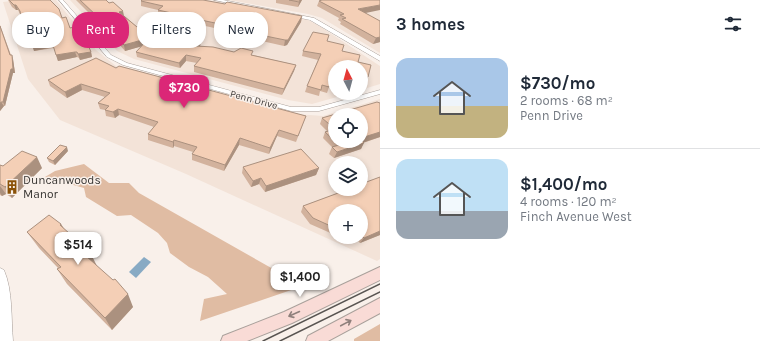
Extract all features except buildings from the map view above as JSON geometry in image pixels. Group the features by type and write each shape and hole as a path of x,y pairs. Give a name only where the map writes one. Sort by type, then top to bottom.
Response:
{"main road":[{"path":"228,341 305,310 380,273"},
{"path":"313,341 380,305"}],"street":[{"name":"Penn Drive","path":"61,0 109,56 124,64 291,109 319,109 380,92"},
{"path":"216,0 312,19 380,59"},
{"path":"0,274 4,294 6,341"}],"shaded area":[{"path":"18,0 56,0 72,20 72,48 94,48 116,66 296,114 323,116 328,115 328,148 368,148 368,108 350,108 380,99 380,259 377,261 340,244 368,244 368,204 328,204 328,239 186,174 60,120 28,79 18,48 64,48 64,12 12,12 12,30 3,2"},
{"path":"70,0 209,0 306,19 318,25 380,66 380,84 368,88 368,60 328,60 328,99 312,104 288,100 134,59 117,51 114,48 129,48 129,12 81,12"},
{"path":"229,0 380,0 380,53 322,18 308,14"},
{"path":"84,164 109,183 129,183 139,193 282,274 300,287 200,321 204,299 227,294 208,277 189,267 170,253 167,243 158,233 131,215 117,216 86,197 84,188 45,177 55,171"},
{"path":"380,324 380,341 354,341 354,339"}],"water":[{"path":"144,257 151,262 136,278 129,272"}],"tram line":[{"path":"263,341 380,284"},
{"path":"280,341 380,292"}],"place":[{"name":"Duncanwoods Manor","path":"12,187"}]}
